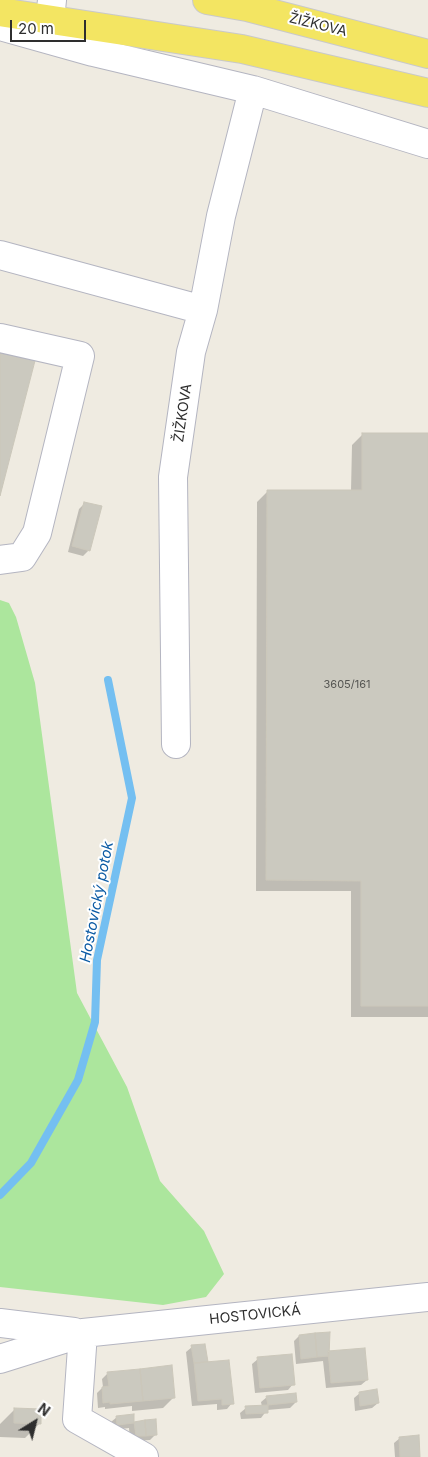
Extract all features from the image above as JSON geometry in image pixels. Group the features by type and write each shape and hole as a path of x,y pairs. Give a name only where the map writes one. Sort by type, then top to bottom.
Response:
{"main road":[{"name":"ŽIŽKOVA","path":"207,0 247,7 428,54"},
{"path":"0,12 51,9 242,49 428,93"}],"street":[{"path":"0,26 93,52 252,90 428,144"},
{"name":"ŽIŽKOVA","path":"176,744 173,477 192,352 203,310 221,216 252,90"},
{"path":"0,256 203,310"},
{"path":"0,338 80,356 37,532 22,557 0,560"},
{"name":"HOSTOVICKÁ","path":"83,1333 428,1297"},
{"path":"0,1323 83,1333"},
{"path":"0,1359 83,1333"},
{"path":"83,1333 77,1418 144,1457"}],"green space":[{"path":"0,600 9,603 16,617 35,683 77,993 127,1087 160,1181 204,1231 224,1274 206,1297 163,1305 0,1287"}],"building":[{"path":"0,344 37,353 0,496"},
{"path":"362,433 428,433 428,1006 361,1006 361,881 266,880 267,490 362,490"},
{"path":"84,502 102,506 90,551 72,546"},
{"path":"330,1332 329,1356 317,1357 315,1333"},
{"path":"315,1333 317,1357 301,1359 299,1335"},
{"path":"205,1344 208,1362 194,1363 191,1345"},
{"path":"365,1348 368,1380 331,1383 328,1351"},
{"path":"292,1354 295,1385 260,1388 257,1357"},
{"path":"229,1360 234,1404 222,1405 222,1399 198,1401 194,1363"},
{"path":"172,1365 175,1398 143,1401 140,1369"},
{"path":"140,1369 143,1401 103,1403 102,1387 109,1386 107,1372"},
{"path":"377,1389 379,1403 360,1406 359,1392"},
{"path":"296,1393 297,1402 268,1405 266,1396"},
{"path":"268,1405 268,1413 246,1414 245,1406"},
{"path":"14,1408 41,1409 41,1424 14,1423"},
{"path":"134,1414 134,1423 117,1425 116,1416"},
{"path":"156,1419 157,1435 146,1436 145,1420"},
{"path":"145,1420 146,1436 136,1436 134,1422"},
{"path":"419,1435 420,1457 400,1457 399,1437"}],"waterway":[{"name":"Hostovický potok","path":"0,1195 31,1163 78,1080 95,1022 97,960 132,798 108,680"}]}
